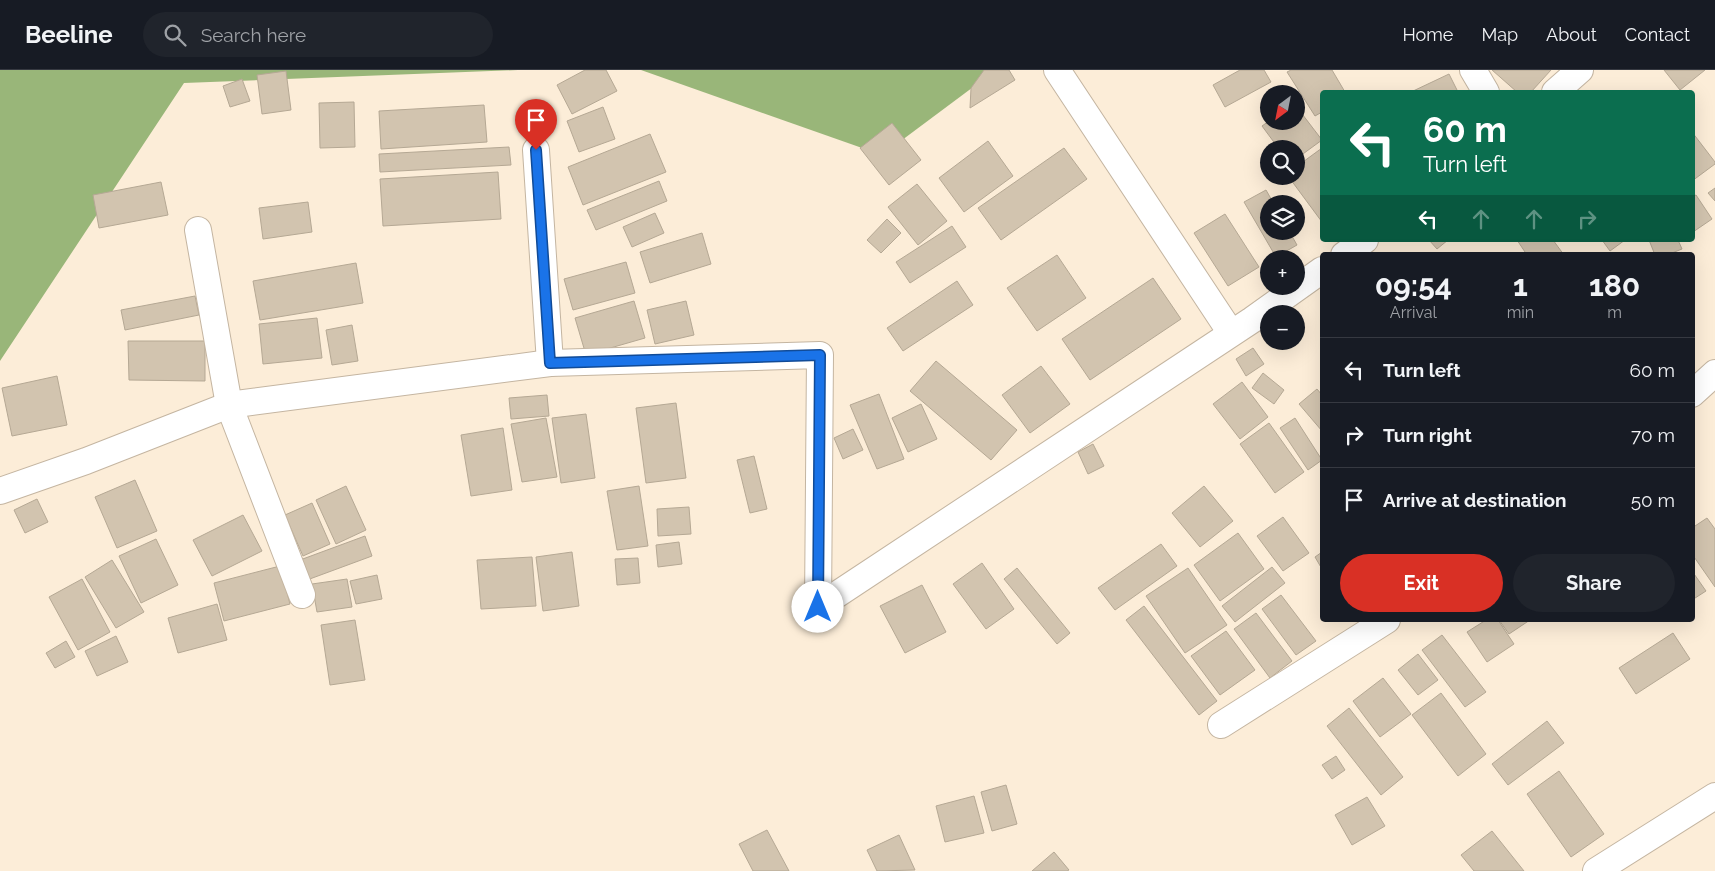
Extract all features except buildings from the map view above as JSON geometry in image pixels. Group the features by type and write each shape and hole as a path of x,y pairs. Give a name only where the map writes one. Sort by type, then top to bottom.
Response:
{"street":[{"path":"1057,70 1231,333"},
{"path":"1473,70 1485,90"},
{"path":"1556,90 1580,70"},
{"path":"536,150 550,363"},
{"path":"198,230 229,405 302,595"},
{"path":"1348,252 1362,242"},
{"path":"0,491 86,461 229,405 550,363 820,355 818,607 1231,333 1320,271"},
{"path":"1695,391 1715,374"},
{"path":"1221,725 1385,622"},
{"path":"1596,871 1715,796"}],"green space":[{"path":"0,70 518,70 184,83 0,361"},
{"path":"641,70 996,70 882,155"}],"route":[{"path":"536,150 550,363 820,355 818,607"}]}
